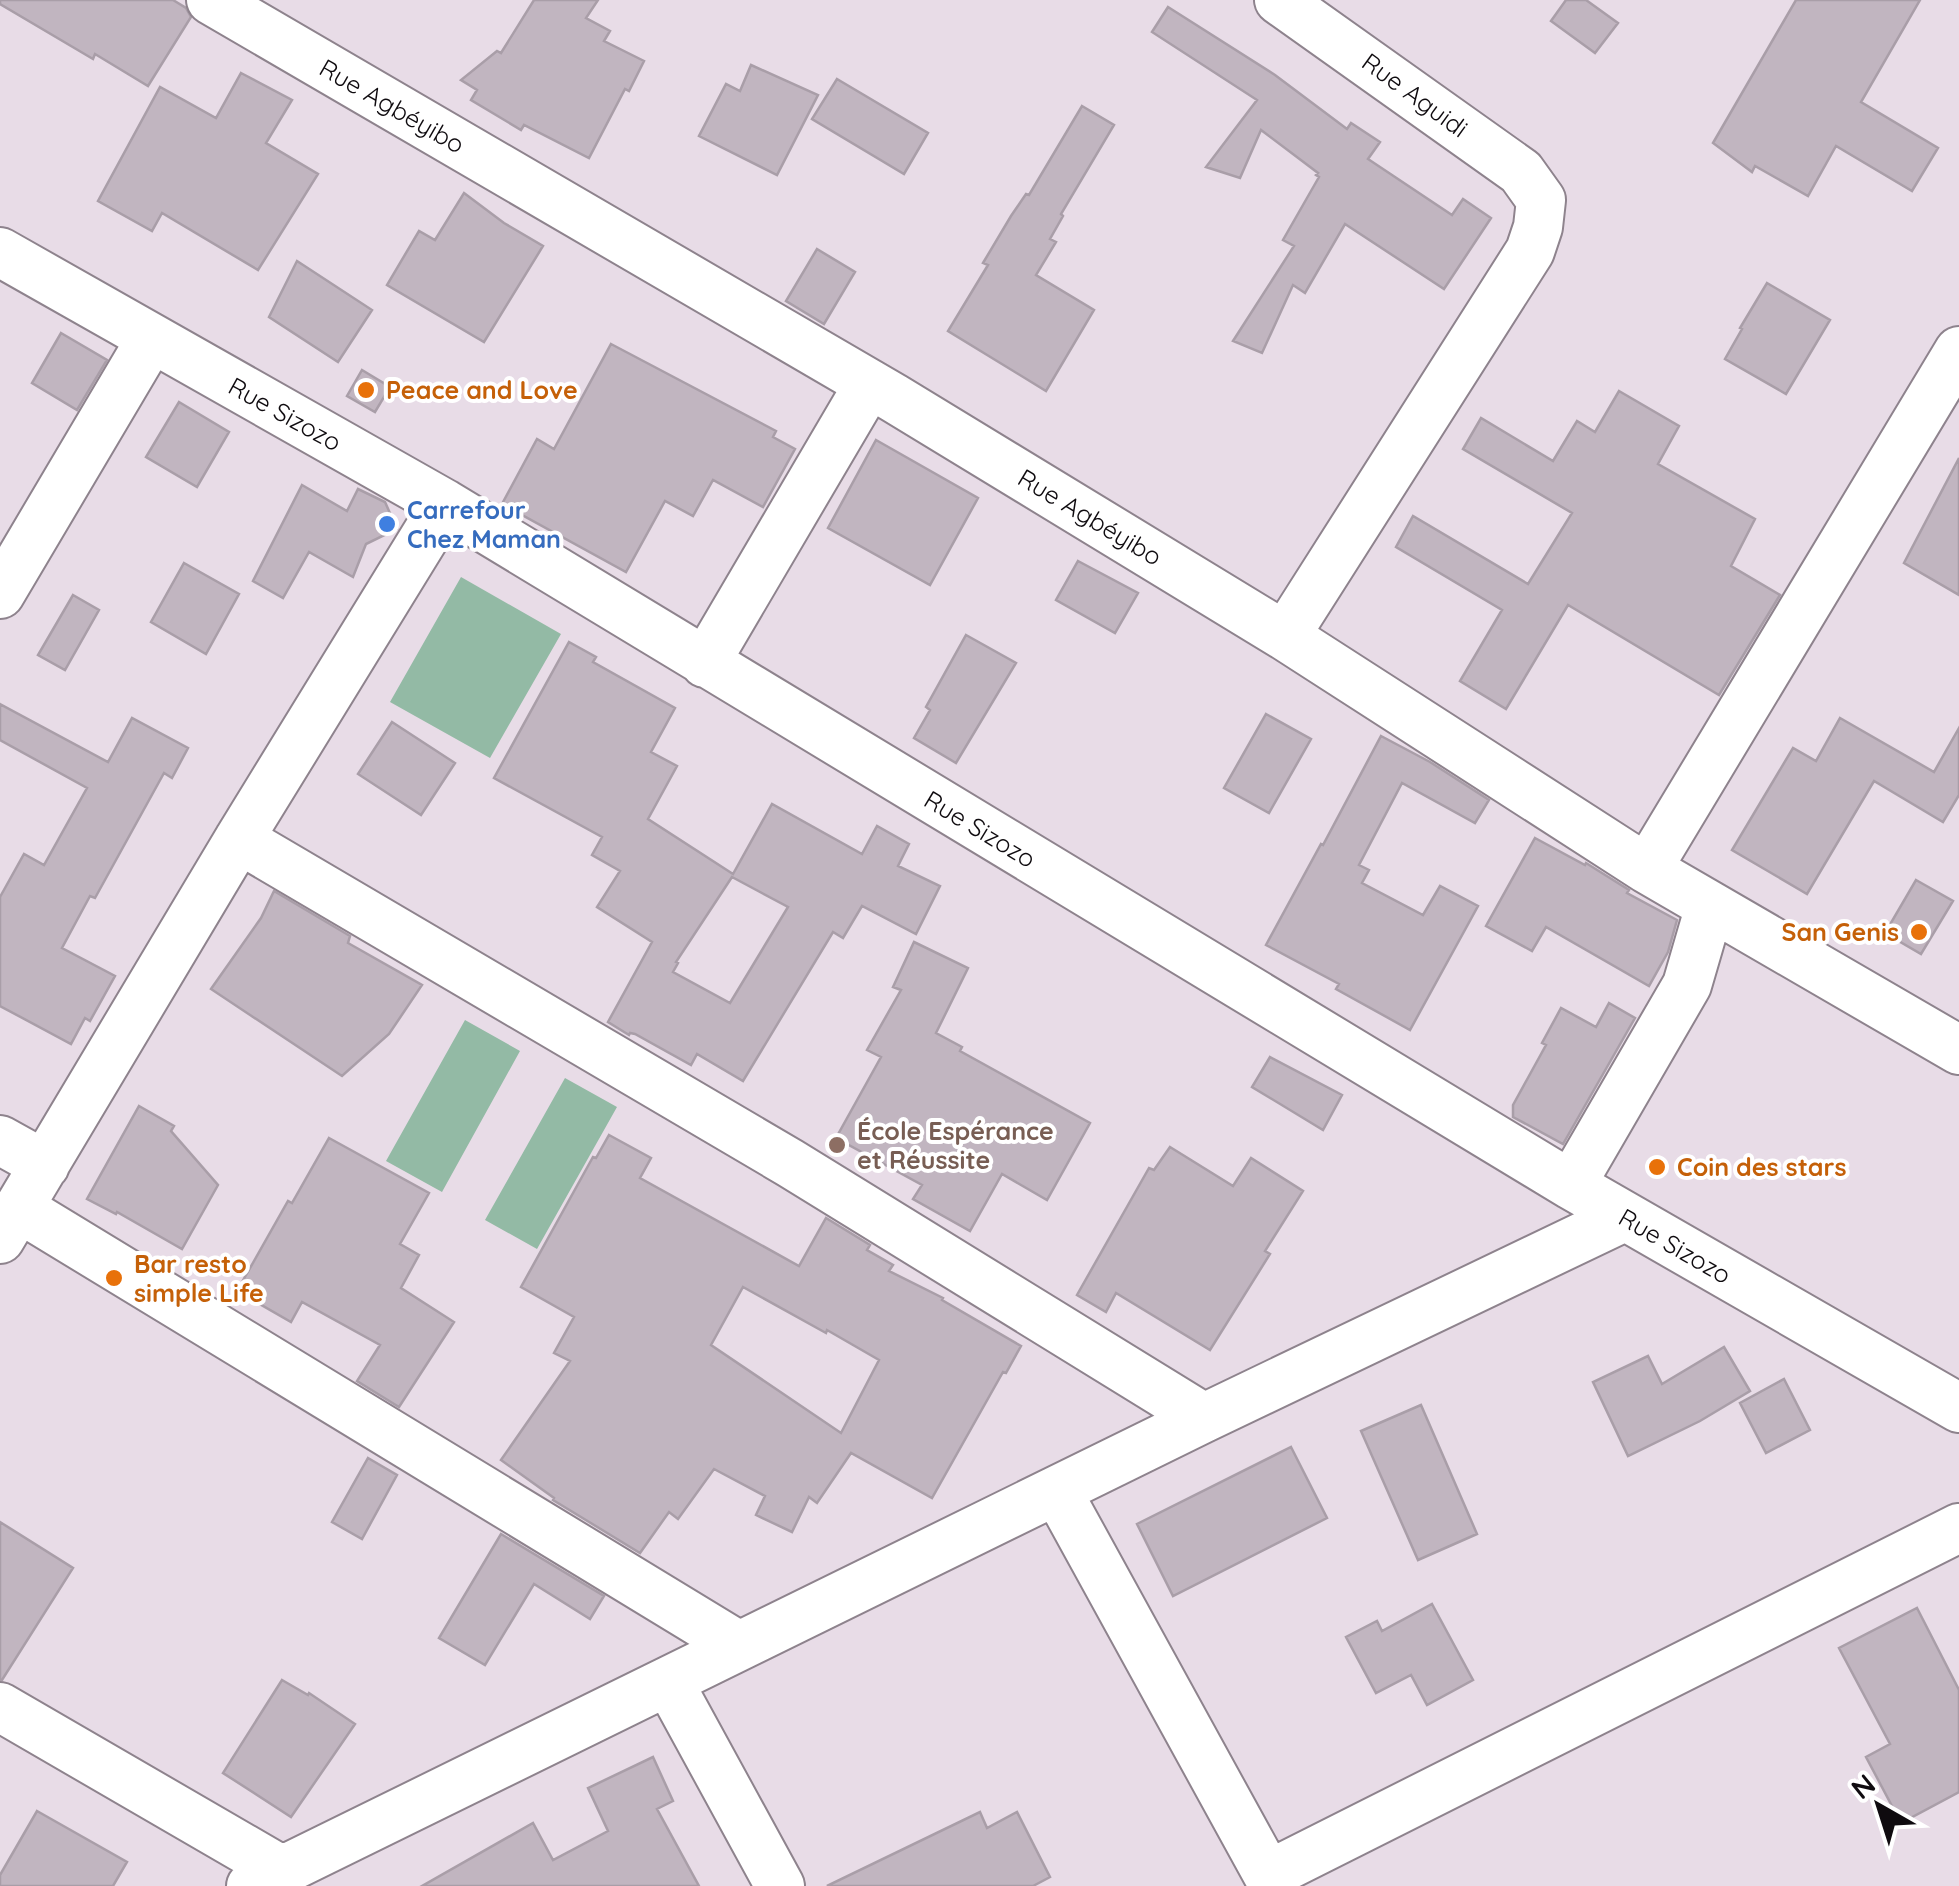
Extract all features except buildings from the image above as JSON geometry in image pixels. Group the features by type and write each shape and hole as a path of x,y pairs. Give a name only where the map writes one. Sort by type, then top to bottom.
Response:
{"street":[{"name":"Rue Agbéyibo","path":"211,0 869,384 1285,636 1647,869 1959,1050"},
{"name":"Rue Aguidi","path":"1285,636 1530,251 1541,200 1521,172 1292,3"},
{"name":"Rue Sizozo","path":"0,252 445,504 1571,1186 1959,1408"},
{"path":"0,594 152,339"},
{"path":"1647,869 1959,350"},
{"path":"704,663 869,384"},
{"path":"445,504 9,1223 739,1646"},
{"path":"240,840 790,1163 1204,1418"},
{"path":"1571,1186 1687,984 1710,906"},
{"path":"0,1140 45,1165"},
{"path":"0,1707 266,1878 1204,1418 1624,1217"},
{"path":"1056,1492 1271,1880 1959,1528"},
{"path":"668,1681 780,1886"}],"green space":[{"path":"461,577 561,634 490,758 390,702"},
{"path":"465,1020 520,1051 442,1192 386,1161"},
{"path":"565,1078 617,1107 537,1249 485,1220"}],"place":[{"name":"Peace and Love","path":"366,390"},
{"name":"Carrefour Chez Maman","path":"387,524"},
{"name":"San Genis","path":"1919,932"},
{"name":"École Espérance et Réussite","path":"837,1145"},
{"name":"Coin des stars","path":"1657,1167"},
{"name":"Bar resto simple Life","path":"114,1278"}]}
